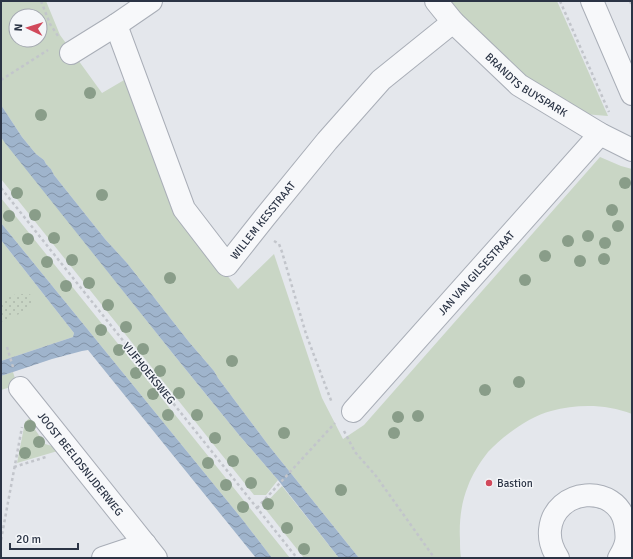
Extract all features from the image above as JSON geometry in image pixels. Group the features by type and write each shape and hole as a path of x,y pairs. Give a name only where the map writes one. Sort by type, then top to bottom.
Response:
{"street":[{"path":"66,47 116,25 151,1"},
{"name":"BRANDTS BUYSPARK","path":"436,1 452,22 519,85 606,125 632,150"},
{"path":"592,1 632,94"},
{"name":"WILLEM KESSTRAAT","path":"116,25 184,209 227,265 327,141 381,80 452,22"},
{"name":"JAN VAN GILSESTRAAT","path":"352,411 606,125"},
{"name":"JOOST BEELDSNIJDERWEG","path":"20,388 151,551"},
{"path":"558,558 553,551 550,538 551,523 557,511 568,500 581,495 597,496 610,501 616,506 624,518 628,534 625,548 619,558"},
{"path":"103,558 151,551"}],"path":[{"path":"41,1 50,24 66,47"},
{"path":"560,1 606,125"},
{"path":"630,1 632,6"},
{"path":"1,80 31,60"},
{"name":"VIJFHOEKSWEG","path":"1,188 297,558"},
{"path":"1,540 24,418 34,406"},
{"path":"257,508 331,426"},
{"path":"14,467 69,449"}],"green space":[{"path":"1,1 46,1 60,35 102,93 131,76 181,218 238,289 274,254 322,398 343,439 364,425 600,157 632,169 632,414 612,408 592,406 571,407 551,411 534,417 517,427 501,440 482,460 472,477 466,492 460,519 461,558 359,558 269,446 214,371 189,342 127,263 105,239 54,175 44,160 36,154 22,137 1,105"},
{"path":"449,1 557,1 608,116 584,114 518,72 479,36"},
{"path":"1,137 174,355 278,480 266,495 254,495 1,179"},
{"path":"1,198 290,558 272,558 242,519 1,223"},
{"path":"1,240 74,333 73,337 1,361"},
{"path":"16,294 30,294 35,303 26,311 1,322 1,301"},
{"path":"13,372 17,385 1,390 1,376"},
{"path":"33,415 35,418 34,428 45,444 61,450 17,463 25,422"},
{"path":"282,486 339,558 304,558 263,506"}],"water":[{"path":"1,105 22,137 36,154 44,160 54,175 105,239 127,263 189,342 214,371 269,446 359,558 339,558 278,480 174,355 5,143 1,137"},
{"path":"1,223 242,519 272,558 256,558 88,350 52,359 1,376 1,361 73,337 74,333 1,240"}],"place":[{"name":"Bastion","path":"489,483"}]}
